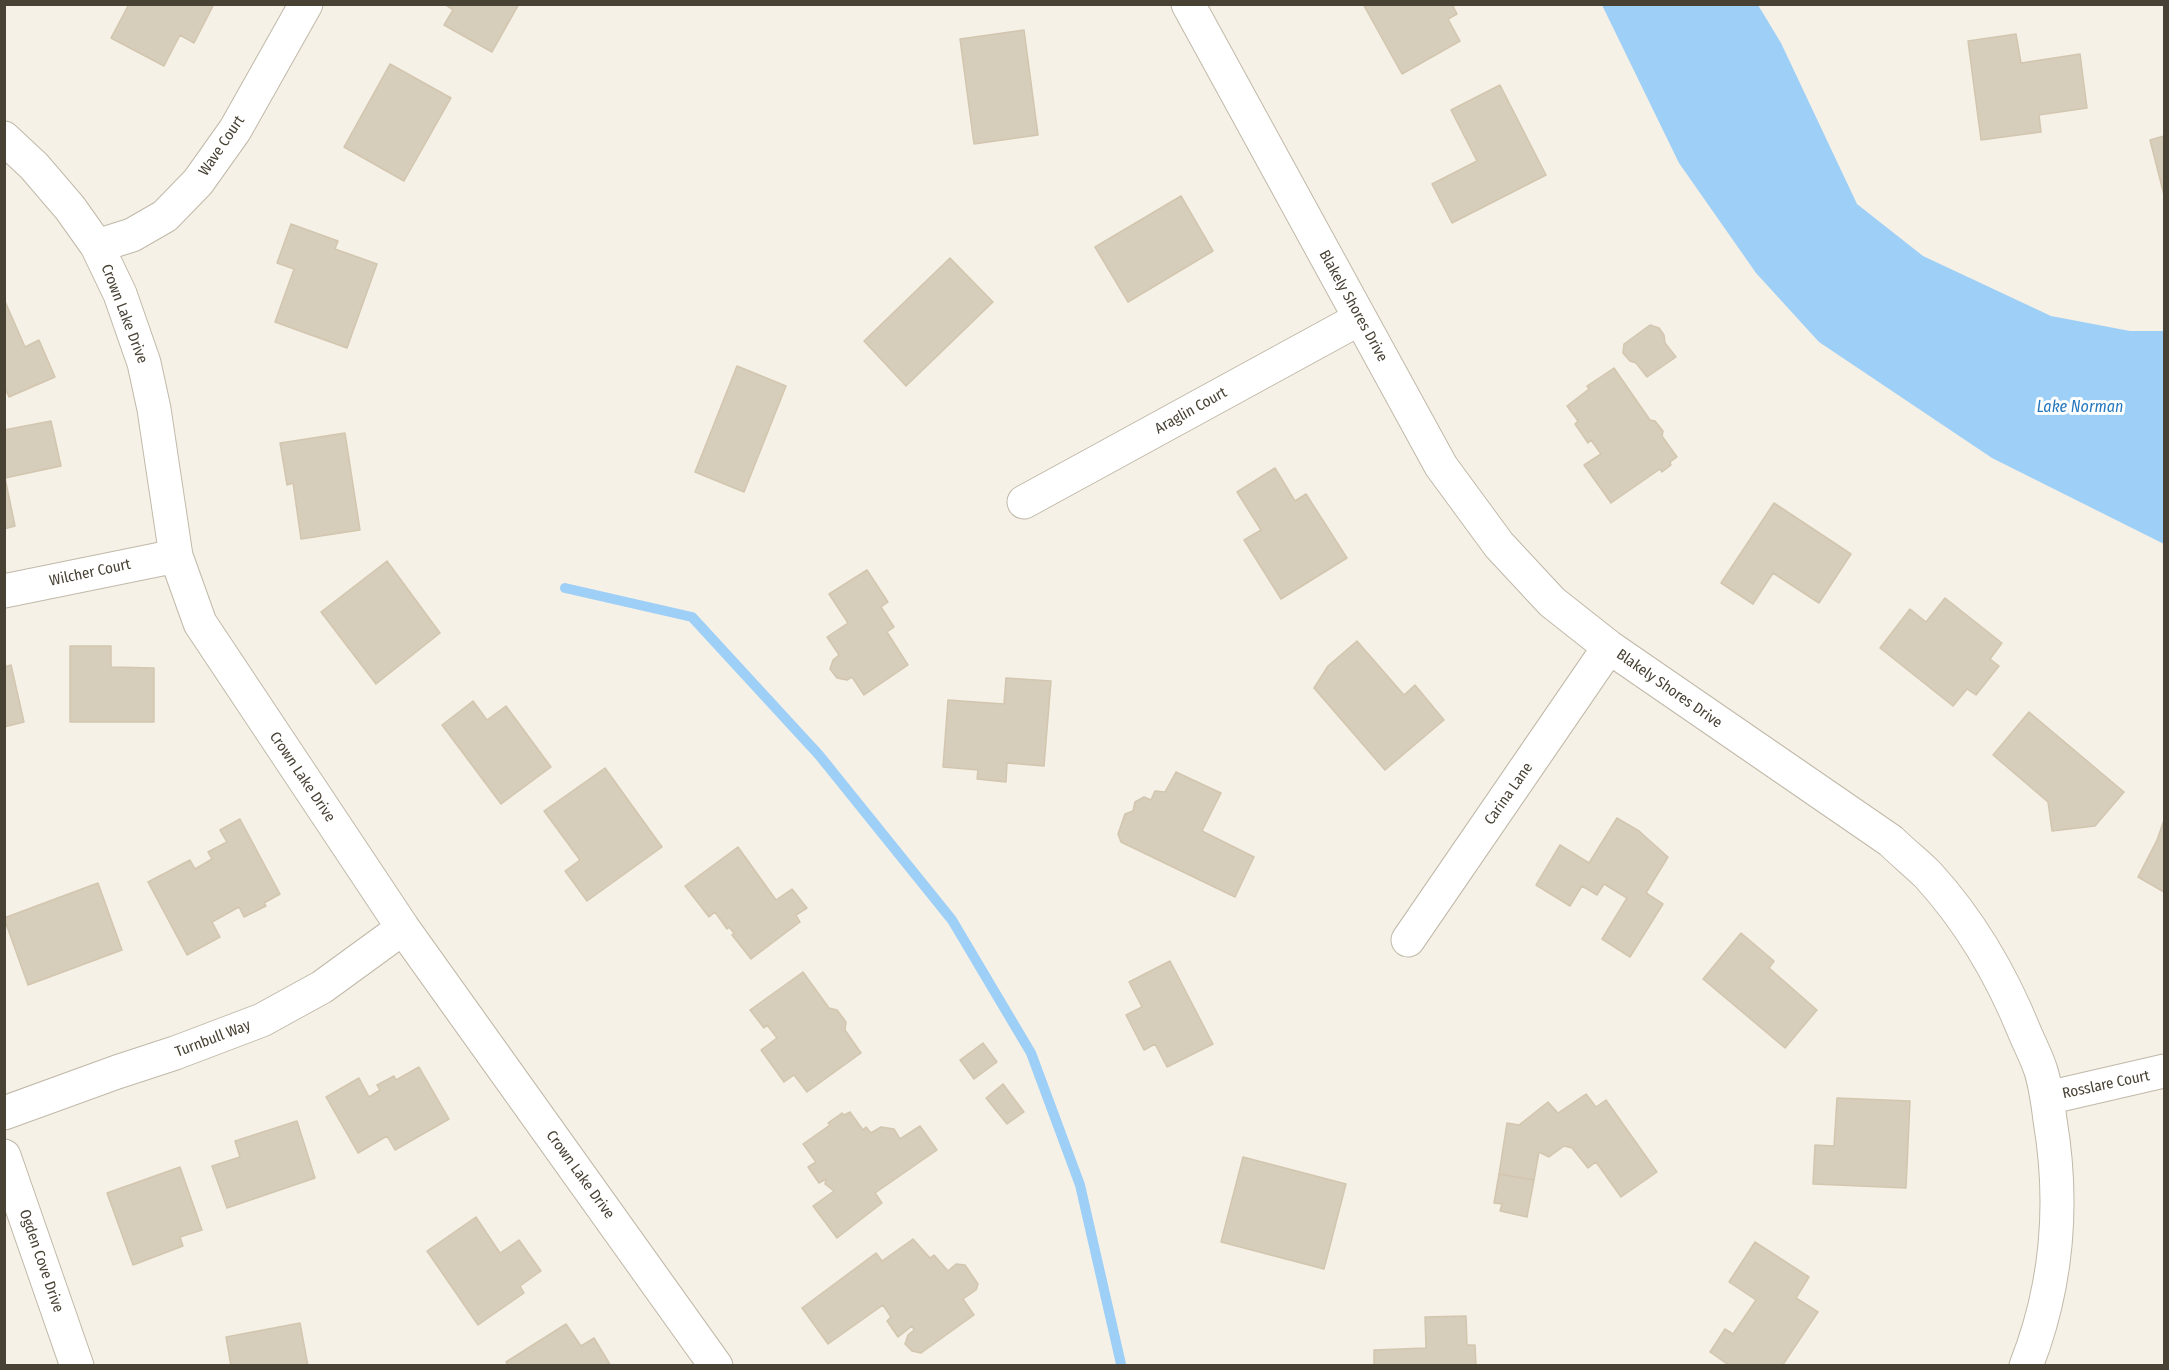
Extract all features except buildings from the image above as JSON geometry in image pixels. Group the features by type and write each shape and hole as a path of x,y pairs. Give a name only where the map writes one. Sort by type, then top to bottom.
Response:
{"street":[{"name":"Wave Court","path":"97,246 132,235 165,216 198,182 235,130 306,4"},
{"name":"Blakely Shores Drive","path":"1188,4 1441,466 1499,545 1552,602 1609,647 1891,842 1927,874 1950,901 1990,960 2008,992 2041,1071 2056,1156 2058,1212 2048,1295 2037,1337 2026,1365"},
{"name":"Crown Lake Drive","path":"4,138 34,166 70,208 97,246 120,294 144,363 154,409 176,556 200,622 403,928 716,1365"},
{"name":"Araglin Court","path":"1024,502 1359,319"},
{"name":"Wilcher Court","path":"4,591 176,556"},
{"name":"Carina Lane","path":"1408,940 1609,647"},
{"name":"Turnbull Way","path":"4,1113 176,1053 262,1020 322,987 403,928"},
{"name":"Rosslare Court","path":"2047,1098 2164,1071"},
{"name":"Ogden Cove Drive","path":"4,1156 77,1365"}],"water":[{"name":"Lake Norman","path":"1602,5 1758,5 1781,43 1857,204 1923,256 2051,316 2130,331 2164,331 2164,544 1992,458 1819,342 1756,273 1679,163"}],"waterway":[{"path":"565,588 692,617 819,755 952,920 1031,1053 1080,1185 1121,1364"}]}
